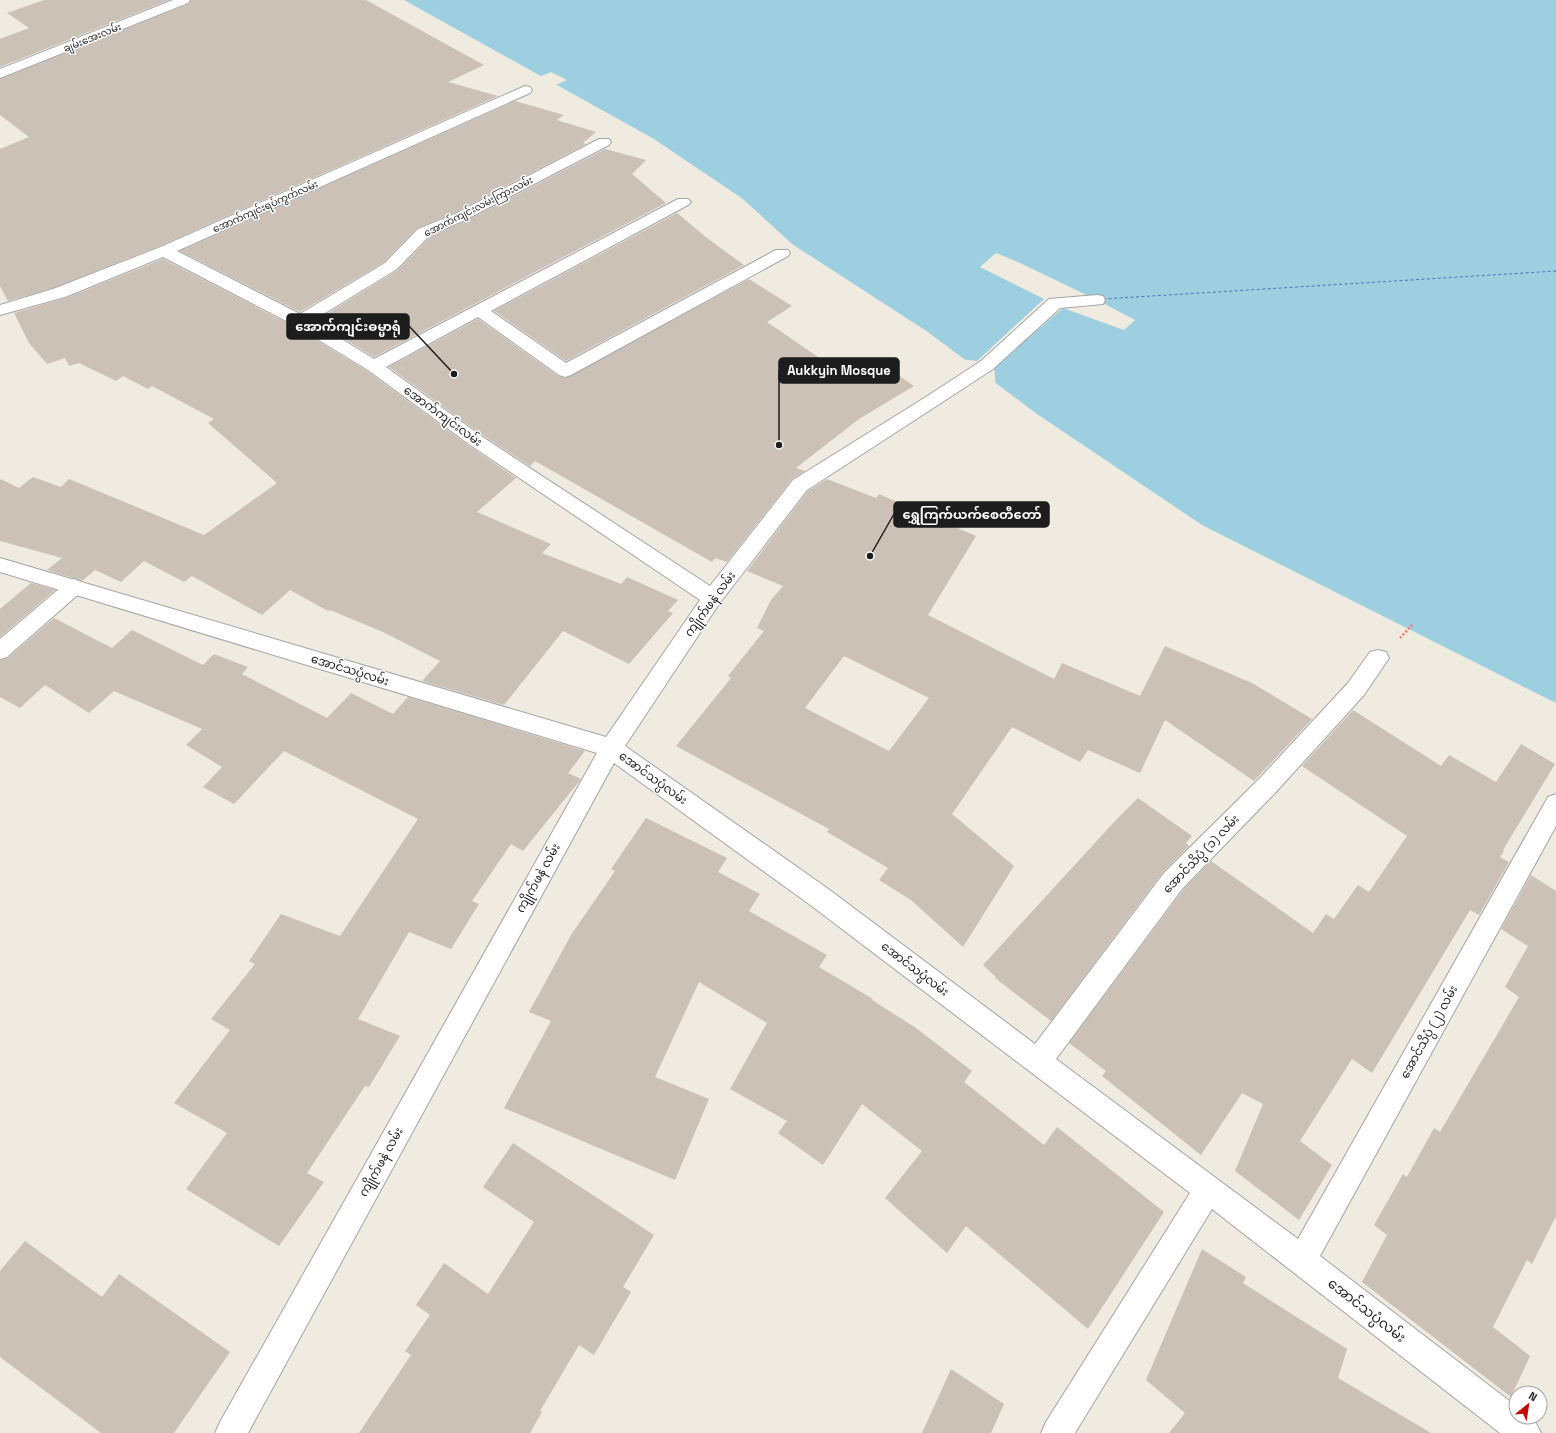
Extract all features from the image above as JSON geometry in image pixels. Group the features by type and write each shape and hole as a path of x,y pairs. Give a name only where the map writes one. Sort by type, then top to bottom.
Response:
{"street":[{"name":"ချမ်းအေးလမ်း","path":"0,74 184,0"},
{"name":"အောက်ကျင်းရပ်ကွက်လမ်း","path":"0,310 59,294 164,251 525,90"},
{"name":"အောက်ကျင်းလမ်းကြားလမ်း","path":"300,321 392,266 424,232 460,217 604,142"},
{"path":"374,366 683,202"},
{"name":"အောက်ကျင်းလမ်း","path":"164,251 300,321 374,366 475,440 712,598"},
{"path":"479,310 565,371 782,253"},
{"name":"ကျိုက်ဖနဲ လမ်း","path":"231,1433 611,748 712,598 800,485 986,365 1055,303 1098,300"},
{"name":"အောင်သပ္ပံလမ်း","path":"0,565 611,748 818,896 1302,1260 1525,1433"},
{"path":"0,651 74,587"},
{"name":"အောင်သိပ္ပံ (၁) လမ်း","path":"1038,1062 1173,881 1267,786 1356,690 1378,658"},
{"name":"အောင်သိပ္ပံ (၂) လမ်း","path":"1302,1260 1556,804"},
{"path":"1057,1433 1208,1189"}],"water":[{"path":"404,0 1556,0 1556,703 1202,525 1037,414 928,332 792,244 743,199 654,139"}],"pier":[{"path":"551,72 567,80 554,86 539,77"},
{"path":"996,253 1097,300 1135,320 1124,330 1063,308 994,368 996,386 959,359 977,361 1044,299 980,267"}],"building":[{"path":"44,0 169,0 0,67 0,39 29,28 7,13"},
{"path":"191,0 366,0 484,65 448,82 498,96 157,247 53,288 8,301 0,286 0,149 29,137 0,115 0,79 189,4"},
{"path":"515,101 564,115 557,120 596,132 583,143 586,144 454,213 417,228 384,262 300,312 180,251"},
{"path":"605,149 646,160 632,174 666,203 374,357 315,321 398,270 431,236 466,221"},
{"path":"677,213 707,238 744,265 566,361 494,311"},
{"path":"163,259 293,326 367,371 516,478 477,512 551,544 542,553 621,584 627,577 678,600 668,611 673,613 629,664 563,631 504,705 422,681 440,661 383,632 330,610 328,611 290,590 262,615 192,576 184,582 144,561 121,582 95,570 82,581 47,570 62,558 0,541 0,479 19,488 33,477 61,487 69,479 204,535 277,483 208,423 214,419 152,386 148,389 123,376 116,381 79,363 69,366 65,358 47,364 29,343 14,313 66,298"},
{"path":"749,279 792,306 767,322 853,381 882,364 914,386 859,419 796,468 805,471 792,479 727,562 715,558 712,562 535,461 530,466 482,435 389,367 478,319 558,376 565,378"},
{"path":"827,479 876,498 879,494 976,536 928,615 1054,679 1062,663 1140,696 1165,646 1252,683 1312,719 1254,781 1165,720 1140,773 1088,750 1080,762 1012,727 952,814 1014,866 963,947 911,900 879,880 888,868 827,832 829,829 676,746 731,678 728,676 764,631 757,628 771,600 783,586 747,571 808,491","holes":["844,656 929,698 889,751 805,708"]},
{"path":"31,583 55,590 0,637 0,609"},
{"path":"54,618 112,648 132,630 203,665 214,654 248,667 242,674 327,718 351,693 393,714 408,697 585,751 568,773 581,779 523,851 511,844 472,901 479,904 451,949 409,932 358,1019 400,1036 369,1087 365,1086 307,1173 324,1182 279,1246 186,1189 227,1133 174,1103 230,1030 211,1019 255,964 249,961 281,914 340,936 418,819 284,751 234,804 203,787 222,767 186,745 202,729 114,691 89,713 45,685 20,708 0,697 0,660 8,658"},
{"path":"1353,710 1441,766 1449,755 1496,782 1521,744 1555,764 1503,850 1504,851 1500,857 1509,862 1479,915 1470,910 1372,1073 1352,1059 1300,1141 1332,1165 1299,1220 1235,1171 1263,1104 1242,1093 1201,1155 1102,1076 1106,1071 1069,1043 1183,890 1211,861 1313,933 1326,914 1334,919 1358,885 1369,892 1407,836 1302,766"},
{"path":"1138,798 1192,836 1186,843 1189,846 1163,872 1051,1021 995,978 996,977 983,965 1115,821"},
{"path":"646,818 727,858 718,872 760,894 749,911 827,955 819,967 873,999 872,1000 916,1028 972,1071 964,1082 1044,1145 1057,1127 1164,1212 1088,1329 966,1226 947,1253 885,1198 922,1151 862,1104 823,1165 778,1133 787,1121 730,1089 767,1023 699,982 655,1077 709,1099 675,1180 504,1108 551,1021 529,1012 571,935 615,871 611,869"},
{"path":"1531,875 1556,891 1556,1216 1532,1264 1527,1260 1493,1327 1530,1356 1517,1385 1508,1385 1508,1395 1362,1282 1387,1235 1374,1225 1403,1174 1407,1177 1434,1128 1440,1132 1519,997 1505,987 1528,946 1501,929"},
{"path":"513,1143 654,1235 623,1287 631,1292 594,1355 579,1345 540,1411 542,1412 530,1433 359,1433 411,1355 405,1351 430,1315 416,1305 444,1263 488,1294 534,1222 483,1187"},
{"path":"25,1241 102,1297 119,1274 230,1352 174,1433 101,1433 0,1357 0,1271"},
{"path":"1202,1249 1246,1277 1243,1283 1347,1349 1338,1378 1431,1433 1169,1433 1185,1413 1146,1380"},
{"path":"951,1369 1004,1404 991,1433 922,1433"}],"ferry route":[{"path":"1103,299 1556,271"}],"place":[{"name":"အောက်ကျင်းဓမ္မာရုံ","path":"454,374"},
{"name":"Aukkyin Mosque","path":"779,445"},
{"name":"ရွှေကြက်ယက်စေတီတော်","path":"870,556"}]}
